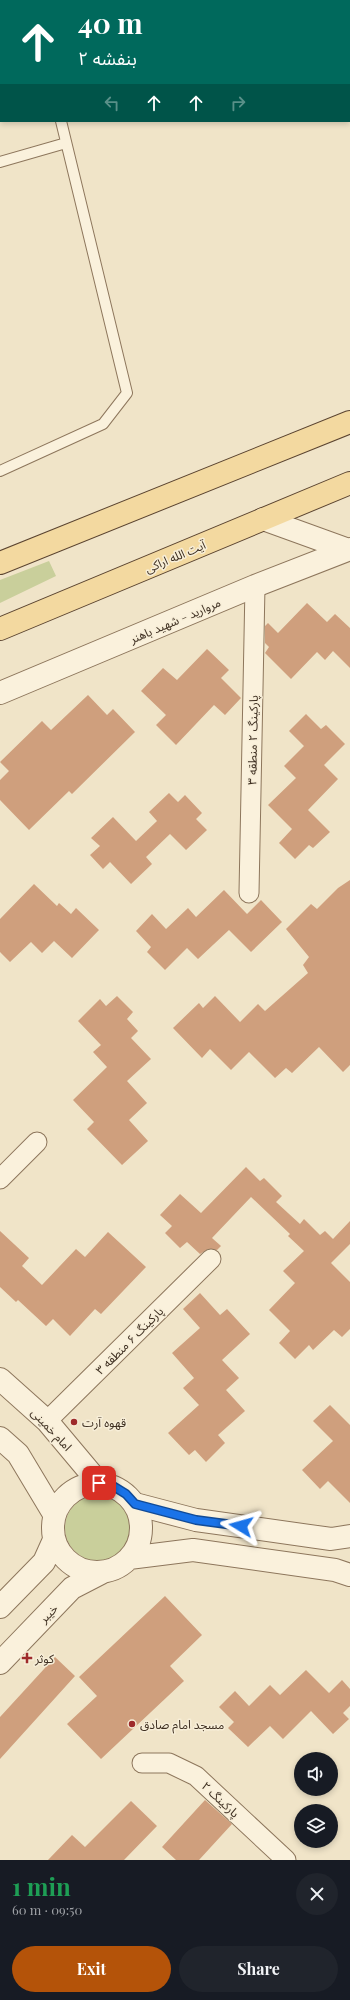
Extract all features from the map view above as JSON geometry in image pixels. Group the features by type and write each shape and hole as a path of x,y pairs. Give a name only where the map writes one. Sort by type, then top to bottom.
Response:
{"main road":[{"path":"0,563 350,422"},
{"name":"آیت الله اراکی","path":"0,629 350,484"}],"street":[{"path":"263,519 348,549"},
{"name":"مروارید - شهید باهنر","path":"0,693 255,586 348,549"},
{"name":"پارکینگ ۲ منطقه ۳","path":"249,893 255,586"},
{"path":"0,1179 37,1142"},
{"name":"پارکینگ ۶ منطقه ۳","path":"47,1421 212,1259"},
{"name":"امام خمینی","path":"0,1379 47,1421 99,1483"},
{"path":"0,1438 18,1454 54,1514"},
{"path":"0,1607 44,1562 53,1542 52,1528 54,1514 61,1500 72,1490 85,1484 99,1483 113,1486 126,1494 135,1504 140,1518 141,1532 137,1546 129,1558 117,1567 103,1572 88,1572 74,1566 62,1556 53,1542"},
{"path":"135,1504 196,1520 331,1539 350,1536"},
{"path":"129,1558 194,1550 335,1570 350,1575"},
{"name":"خیبر","path":"0,1663 72,1588 103,1572"},
{"name":"پارکینگ ۲","path":"142,1763 169,1763 196,1776 286,1860"}],"lane":[{"path":"0,471 103,424 127,393 61,122"},
{"path":"0,162 66,143"}],"green space":[{"path":"49,561 56,576 0,603 0,580"},
{"path":"98,1495 111,1498 121,1505 128,1515 131,1528 128,1541 121,1551 111,1558 98,1561 85,1558 75,1551 68,1541 65,1528 68,1515 75,1505 85,1498"}],"building":[{"path":"307,603 327,622 335,614 350,628 350,668 333,651 325,660 317,652 291,679 265,653 269,647 265,643 265,626 268,623 278,633"},
{"path":"207,649 229,670 221,678 241,698 225,715 214,705 176,745 156,725 166,715 141,691 163,668 177,680"},
{"path":"88,695 107,715 113,709 135,732 72,794 69,791 29,830 0,800 0,780 9,771 0,762 42,721 51,730"},
{"path":"306,714 321,729 326,725 345,744 324,765 338,779 308,810 330,832 313,848 309,845 295,859 279,843 292,829 268,805 296,778 284,766 304,746 289,731"},
{"path":"169,793 178,802 185,795 202,813 196,819 207,830 186,850 170,834 146,857 152,864 131,884 110,862 103,869 90,855 100,846 91,838 113,817 136,841 157,821 149,812"},
{"path":"350,880 350,1065 343,1072 319,1047 292,1073 286,1068 275,1078 249,1052 231,1070 210,1049 202,1058 173,1028 199,1003 203,1008 215,996 240,1022 258,1004 265,1011 308,973 303,965 309,957 286,929 311,904 317,909 338,888"},
{"path":"34,884 57,906 59,903 71,914 76,908 99,930 72,958 54,941 42,953 31,942 10,962 0,952 0,919"},
{"path":"224,890 247,914 261,900 282,922 251,952 229,930 198,959 187,948 165,970 147,952 151,947 136,931 152,914 166,929 188,908 196,917"},
{"path":"117,996 133,1012 127,1019 138,1031 131,1038 151,1059 127,1081 147,1103 129,1120 148,1141 122,1165 87,1129 94,1122 73,1100 107,1067 93,1052 101,1045 78,1021 100,999 106,1006"},
{"path":"246,1167 260,1181 264,1178 282,1196 276,1202 300,1224 304,1219 320,1235 325,1231 333,1239 350,1221 350,1244 331,1263 350,1282 350,1329 342,1337 334,1330 313,1350 309,1345 295,1359 279,1343 290,1331 269,1310 295,1283 283,1271 304,1251 288,1236 290,1234 251,1197 212,1238 221,1246 217,1250 208,1249 200,1254 187,1242 180,1248 165,1233 172,1226 160,1215 180,1194 201,1213"},
{"path":"0,1231 29,1258 22,1266 42,1285 76,1249 85,1257 108,1232 146,1267 101,1314 95,1309 70,1336 53,1319 46,1326 18,1300 16,1302 0,1287"},
{"path":"200,1293 220,1315 227,1309 250,1334 222,1360 239,1378 226,1390 245,1411 218,1435 225,1443 206,1462 195,1450 189,1455 168,1433 199,1405 183,1388 194,1378 172,1353 200,1328 183,1309"},
{"path":"330,1405 350,1425 350,1503 328,1481 320,1489 302,1470 333,1441 313,1421"},
{"path":"165,1596 202,1635 170,1666 184,1681 101,1759 67,1724 97,1696 79,1677"},
{"path":"55,1657 75,1676 0,1759 0,1717"},
{"path":"306,1670 329,1693 342,1680 350,1689 350,1706 343,1713 349,1719 333,1734 311,1711 283,1739 270,1726 248,1747 228,1728 234,1722 219,1707 235,1691 249,1706 270,1685 280,1695"},
{"path":"205,1800 232,1824 199,1860 176,1860 162,1847"},
{"path":"131,1801 157,1826 124,1860 48,1860 72,1835 85,1847"}],"place":[{"name":"قهوه آرت","path":"74,1422"},
{"name":"کوثر","path":"27,1658"},
{"name":"مسجد امام صادق","path":"132,1724"}],"route":[{"path":"99,1483 113,1486 126,1494 135,1504 196,1520 241,1526"}]}
